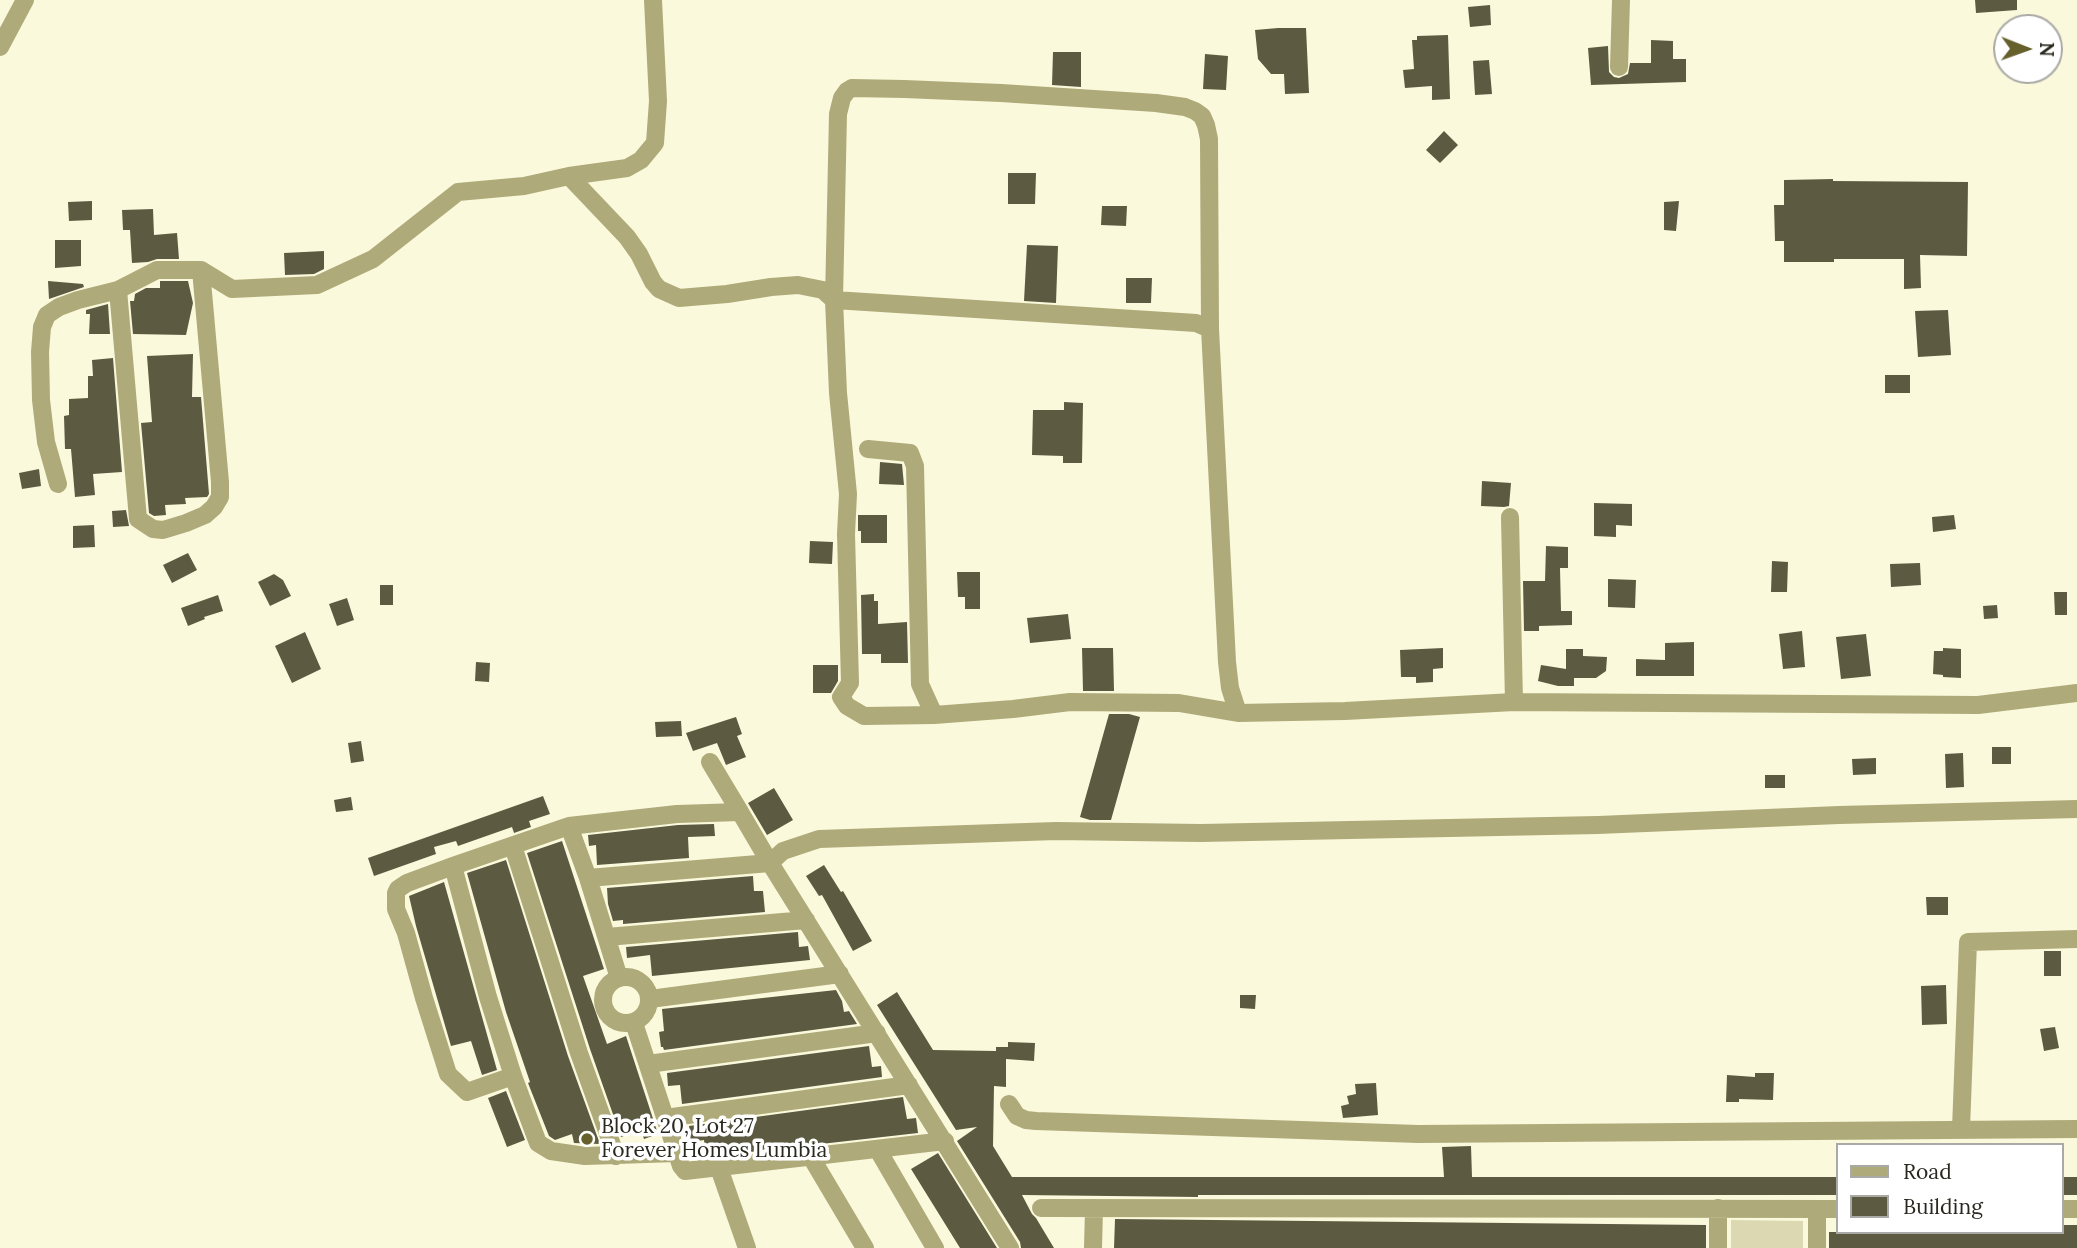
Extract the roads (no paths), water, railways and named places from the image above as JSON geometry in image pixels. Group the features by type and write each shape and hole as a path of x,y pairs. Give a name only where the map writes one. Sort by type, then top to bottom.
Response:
{"street":[{"path":"0,47 25,0"},
{"path":"58,484 46,442 41,400 40,352 42,327 47,315 78,300 118,290 157,270 201,270 232,289 317,285 373,259 458,192 524,186 627,167 641,160 655,143 658,101 653,0"},
{"path":"1619,67 1621,0"},
{"path":"1238,713 1230,688 1227,662 1210,329 1209,139 1202,116 1185,107 1156,103 918,89 852,88 847,91 842,98 838,114 834,300 838,393 848,494 846,534 850,683 841,697 847,706 864,716 933,715 1070,702 1179,703 1238,713 1345,711 1514,702 1979,705 2077,693"},
{"path":"569,176 627,237 659,289 679,298 798,285 823,290 834,300 1196,323 1210,329"},
{"path":"118,290 138,519 153,529 163,530 205,515 220,497 201,270"},
{"path":"868,449 910,453 915,466 920,684 933,715"},
{"path":"1510,517 1514,702"},
{"path":"710,762 1010,1248"},
{"path":"589,878 770,863 783,851 819,839 1056,831 1200,833 1598,825 2077,809"},
{"path":"513,1076 467,1092 448,1074 406,933 396,909 398,888 569,826 652,816 740,812"},
{"path":"569,826 589,878 619,978"},
{"path":"513,846 579,1053 616,1156"},
{"path":"453,866 488,996 538,1143 551,1151 585,1156 677,1153"},
{"path":"607,937 806,920"},
{"path":"1961,1129 1968,942 2077,939"},
{"path":"650,999 840,974"},
{"path":"630,977 639,981 650,999 646,1013 634,1023 624,1024 614,1021 606,1013 603,1003 604,992 610,983 619,978 630,977"},
{"path":"634,1023 681,1166 685,1171 945,1142"},
{"path":"648,1064 877,1033"},
{"path":"665,1118 909,1085"},
{"path":"1009,1104 1017,1116 1036,1121 1418,1134 2077,1129"},
{"path":"878,1150 935,1248"},
{"path":"811,1157 865,1248"},
{"path":"719,1168 747,1248"},
{"path":"1041,1208 1836,1209"},
{"path":"1093,1248 1094,1208"},
{"path":"1718,1208 1718,1248"},
{"path":"1817,1209 1817,1248"}],"place":[{"name":"Block 20, Lot 27 Forever Homes Lumbia","path":"587,1139"}]}
